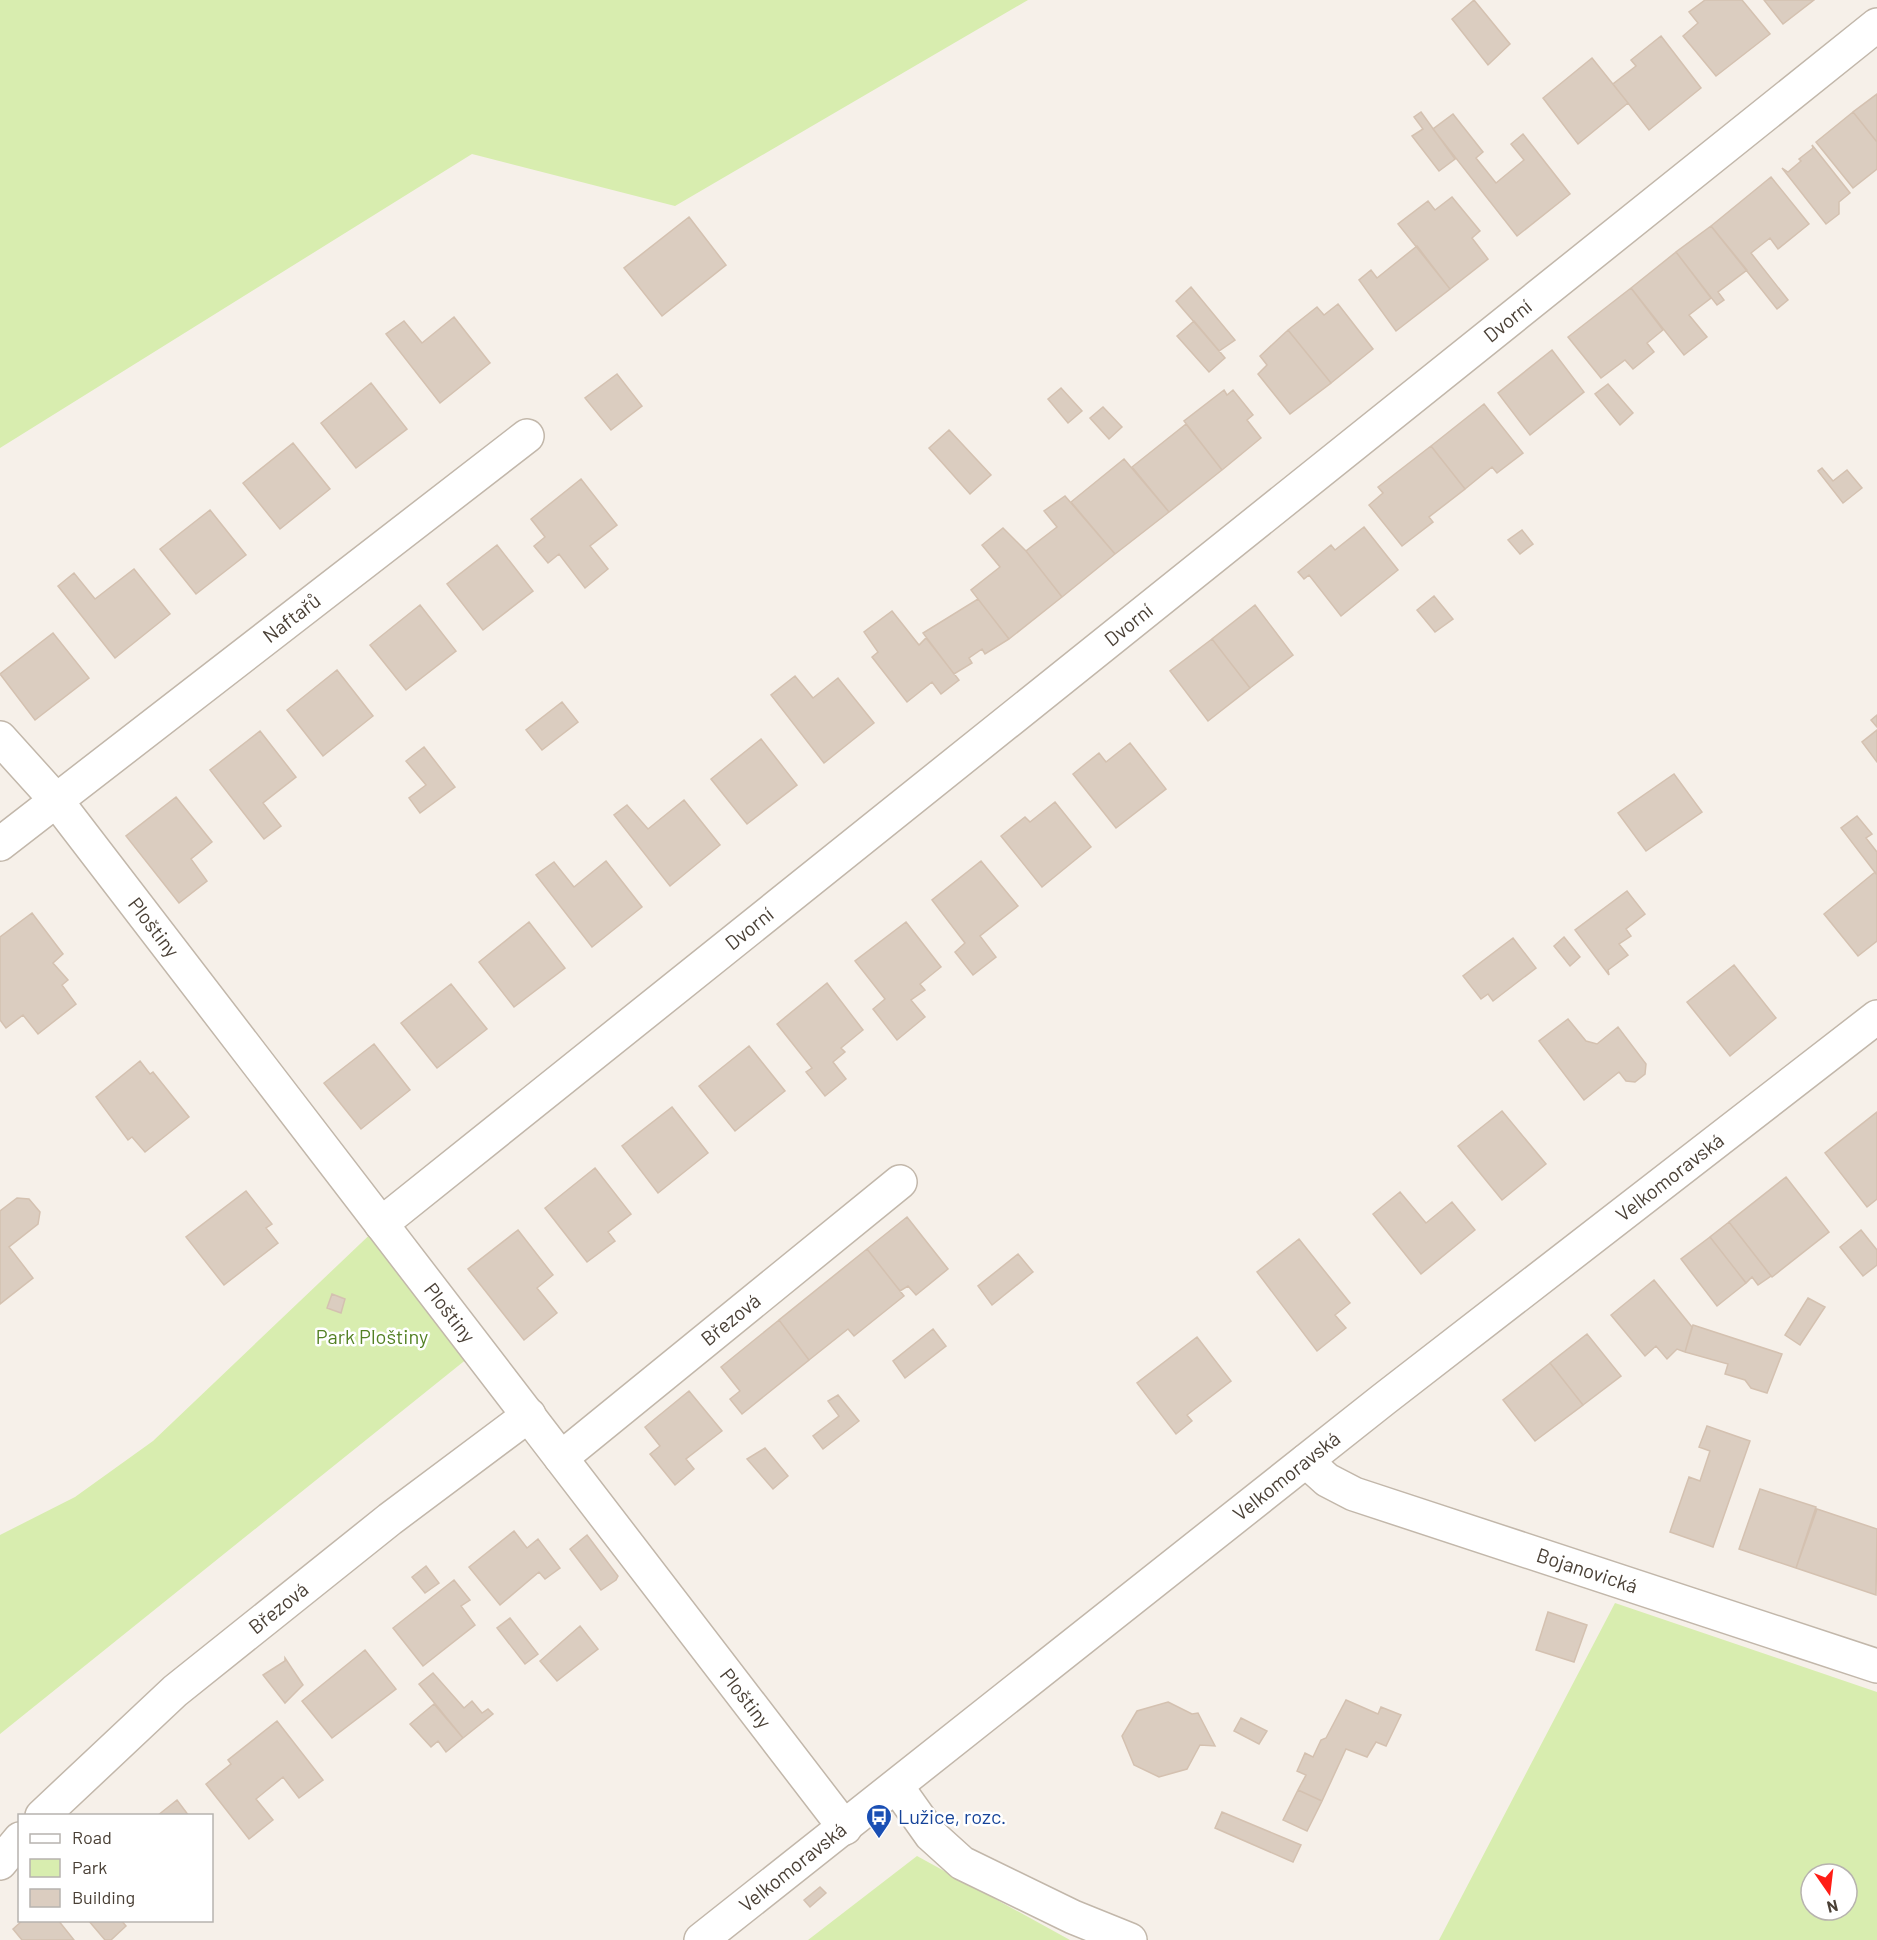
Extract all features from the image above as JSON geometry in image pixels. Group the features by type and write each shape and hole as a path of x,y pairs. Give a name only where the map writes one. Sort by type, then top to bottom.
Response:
{"street":[{"name":"Dvorní","path":"381,1224 1877,25"},
{"name":"Naftařů","path":"55,799 527,436"},
{"name":"Ploštiny","path":"0,738 55,799 845,1828"},
{"path":"0,844 55,799"},
{"name":"Velkomoravská","path":"701,1940 1306,1461 1877,1017"},
{"name":"Březová","path":"561,1458 900,1182"},
{"name":"Březová","path":"43,1814 175,1691 390,1519 529,1415"},
{"name":"Bojanovická","path":"1306,1461 1328,1480 1354,1494 1877,1666"},
{"path":"897,1787 931,1835 962,1863 1073,1917 1130,1940"},
{"path":"0,1863 18,1841"}],"green space":[{"path":"0,0 1028,0 675,206 472,154 0,448"},
{"name":"Park Ploštiny","path":"381,1224 478,1350 0,1734 0,1535 75,1497 153,1441"},
{"path":"1615,1603 1877,1692 1877,1940 1439,1940"},
{"path":"917,1856 1070,1940 808,1940"}],"building":[{"path":"1474,0 1510,44 1488,65 1452,19"},
{"path":"1705,0 1742,0 1770,34 1716,76 1683,36 1698,23 1689,12"},
{"path":"1764,0 1814,0 1783,24"},
{"path":"1661,36 1701,88 1649,130 1613,84 1636,66 1631,60"},
{"path":"1592,58 1628,103 1578,144 1543,98"},
{"path":"1877,94 1877,142 1853,112"},
{"path":"1421,112 1455,159 1439,171 1412,136 1423,129 1414,117"},
{"path":"1853,112 1877,142 1877,169 1853,188 1816,142"},
{"path":"1453,114 1483,152 1476,158 1496,183 1524,160 1511,144 1523,134 1570,194 1517,236 1433,129"},
{"path":"1812,145 1850,193 1839,202 1839,214 1826,224 1782,168 1788,172 1813,148"},
{"path":"1771,177 1809,224 1778,249 1770,238 1751,253 1788,300 1777,309 1711,226"},
{"path":"1452,197 1480,231 1472,238 1488,259 1450,289 1398,224 1428,201 1435,210"},
{"path":"689,217 726,265 662,316 624,268"},
{"path":"1711,226 1747,270 1718,292 1724,300 1717,305 1676,252"},
{"path":"1417,246 1450,289 1396,331 1359,280 1371,270 1377,278"},
{"path":"1676,252 1711,298 1689,315 1707,337 1684,355 1631,288"},
{"path":"1191,287 1235,340 1219,351 1176,301"},
{"path":"1631,288 1663,330 1647,343 1654,352 1633,369 1625,360 1601,378 1568,337"},
{"path":"1338,304 1373,349 1331,383 1288,330 1317,307 1324,315"},
{"path":"454,317 490,363 440,403 386,334 404,321 422,343"},
{"path":"1194,321 1225,358 1209,372 1177,336"},
{"path":"1288,330 1331,383 1290,414 1258,374 1267,365 1260,356"},
{"path":"1552,350 1584,392 1530,435 1498,393"},
{"path":"617,374 642,406 611,430 585,398"},
{"path":"371,383 407,429 356,468 321,423"},
{"path":"1608,384 1633,413 1620,425 1595,394"},
{"path":"1061,388 1082,411 1068,423 1048,399"},
{"path":"1224,390 1227,395 1233,390 1253,415 1247,420 1261,438 1222,470 1184,421"},
{"path":"1484,404 1523,453 1497,473 1492,467 1465,489 1431,446"},
{"path":"1103,407 1122,427 1109,439 1090,418"},
{"path":"1186,424 1222,470 1169,512 1132,467"},
{"path":"949,430 991,475 970,494 929,448"},
{"path":"293,443 330,489 280,529 243,483"},
{"path":"1431,446 1465,489 1429,517 1433,522 1402,546 1369,505 1383,493 1378,487"},
{"path":"1124,459 1169,512 1115,554 1071,502"},
{"path":"1822,468 1833,481 1847,470 1862,488 1843,503 1818,471"},
{"path":"581,479 617,525 590,546 608,569 585,588 559,554 548,563 534,546 545,537 531,519"},
{"path":"1065,496 1115,554 1062,597 1026,551 1057,527 1044,511"},
{"path":"210,510 246,555 196,594 160,549"},
{"path":"1364,527 1398,570 1341,616 1309,575 1304,579 1298,572 1331,545 1335,550"},
{"path":"1003,528 1026,551 1062,597 1009,639 971,590 1000,567 982,545"},
{"path":"1522,530 1533,544 1520,554 1508,540"},
{"path":"497,545 533,591 483,630 447,584"},
{"path":"134,569 170,614 115,658 58,586 74,573 95,599"},
{"path":"1434,596 1453,619 1435,632 1417,610"},
{"path":"978,599 1009,639 985,654 982,649 969,658 972,663 954,674 923,633"},
{"path":"420,605 456,651 406,690 370,645"},
{"path":"1255,605 1293,655 1250,688 1212,639"},
{"path":"892,611 919,645 926,638 959,680 941,694 932,682 907,702 872,657 878,652 864,632"},
{"path":"53,633 89,678 35,720 0,674"},
{"path":"1212,639 1250,688 1208,721 1170,671"},
{"path":"337,670 373,716 323,756 287,710"},
{"path":"795,676 813,698 838,678 874,723 824,763 771,695"},
{"path":"562,702 578,722 542,750 526,730"},
{"path":"1877,715 1877,727 1871,720"},
{"path":"1877,730 1877,762 1862,742"},
{"path":"260,731 296,777 263,803 281,826 264,839 210,770"},
{"path":"761,739 797,785 747,824 711,779"},
{"path":"1130,743 1166,789 1116,828 1073,774 1099,753 1106,762"},
{"path":"424,747 455,787 420,813 409,798 426,785 406,761"},
{"path":"1674,774 1702,812 1646,851 1618,813"},
{"path":"176,797 212,842 191,859 207,881 179,903 126,836"},
{"path":"684,800 720,845 670,886 614,815 627,805 648,829"},
{"path":"1055,802 1091,847 1042,887 1001,836 1025,817 1030,822"},
{"path":"1857,816 1872,834 1866,838 1877,852 1877,875 1841,828"},
{"path":"606,861 642,907 592,947 536,875 554,862 574,887"},
{"path":"981,861 1018,906 980,936 996,957 973,975 955,952 965,943 932,900"},
{"path":"1875,872 1877,875 1877,941 1858,956 1824,914"},
{"path":"1627,891 1645,914 1626,929 1631,936 1619,944 1628,955 1608,970 1609,975 1575,930"},
{"path":"32,913 63,954 53,963 68,980 62,985 76,1004 38,1034 23,1015 6,1028 0,1020 0,937"},
{"path":"529,922 565,968 514,1007 479,962"},
{"path":"906,922 941,967 920,984 925,990 911,1000 925,1017 897,1040 873,1009 885,999 855,961"},
{"path":"1564,937 1580,957 1570,966 1554,946"},
{"path":"1513,938 1536,968 1493,1001 1488,994 1481,999 1463,976"},
{"path":"1734,965 1776,1018 1730,1056 1687,1002"},
{"path":"827,983 863,1030 841,1048 845,1052 833,1062 846,1079 825,1096 806,1072 812,1068 777,1024"},
{"path":"451,984 487,1029 437,1068 401,1023"},
{"path":"1568,1019 1586,1041 1597,1044 1618,1027 1646,1064 1645,1074 1635,1082 1626,1081 1619,1072 1584,1100 1539,1041"},
{"path":"374,1044 410,1090 361,1129 324,1083"},
{"path":"749,1046 785,1091 735,1131 699,1086"},
{"path":"140,1061 150,1074 153,1072 189,1117 145,1152 132,1137 128,1140 96,1097"},
{"path":"672,1107 708,1153 658,1193 622,1146"},
{"path":"1502,1111 1546,1164 1502,1200 1458,1146"},
{"path":"1877,1112 1877,1199 1867,1207 1825,1153"},
{"path":"595,1168 631,1214 608,1232 615,1241 587,1262 545,1208"},
{"path":"1786,1177 1829,1232 1772,1277 1729,1222"},
{"path":"246,1191 272,1224 266,1228 278,1243 224,1285 186,1237"},
{"path":"1400,1192 1426,1223 1452,1202 1475,1230 1421,1274 1373,1214"},
{"path":"17,1198 29,1199 40,1212 38,1224 9,1247 33,1278 0,1304 0,1211"},
{"path":"907,1217 948,1269 916,1295 908,1286 900,1291 867,1249"},
{"path":"1729,1222 1771,1276 1758,1285 1752,1277 1746,1283 1710,1237"},
{"path":"518,1230 553,1275 537,1288 557,1313 524,1340 468,1269"},
{"path":"1861,1230 1877,1250 1877,1265 1863,1276 1840,1247"},
{"path":"1710,1237 1746,1283 1717,1306 1681,1259"},
{"path":"1299,1239 1350,1303 1335,1315 1346,1328 1317,1351 1257,1272"},
{"path":"867,1249 904,1296 854,1336 848,1329 809,1360 779,1320"},
{"path":"1018,1254 1033,1272 992,1305 978,1286"},
{"path":"1654,1280 1692,1327 1685,1352 1677,1349 1667,1359 1656,1346 1645,1356 1611,1315"},
{"path":"332,1294 345,1299 341,1313 327,1308"},
{"path":"1808,1298 1825,1307 1800,1345 1785,1335"},
{"path":"779,1320 809,1360 742,1414 730,1399 740,1391 721,1367"},
{"path":"1693,1325 1782,1354 1767,1393 1751,1388 1745,1380 1725,1374 1728,1364 1685,1352"},
{"path":"933,1329 946,1346 905,1378 893,1361"},
{"path":"1587,1334 1621,1376 1583,1405 1550,1363"},
{"path":"1197,1337 1231,1381 1187,1415 1192,1421 1176,1434 1137,1383"},
{"path":"1550,1363 1583,1405 1535,1441 1503,1400"},
{"path":"689,1391 722,1431 686,1459 694,1469 675,1485 650,1454 660,1446 645,1427"},
{"path":"838,1395 859,1421 823,1449 813,1436 839,1416 828,1401"},
{"path":"1707,1426 1750,1441 1713,1547 1670,1532 1689,1477 1700,1481 1710,1451 1699,1447"},
{"path":"765,1448 788,1476 773,1489 747,1459"},
{"path":"1760,1489 1816,1507 1796,1568 1739,1549"},
{"path":"1817,1509 1877,1529 1876,1595 1796,1568"},
{"path":"514,1531 527,1548 538,1539 560,1568 545,1579 539,1572 500,1605 469,1567"},
{"path":"587,1535 618,1576 616,1580 601,1590 570,1549"},
{"path":"426,1566 439,1583 425,1593 412,1577"},
{"path":"454,1580 470,1600 461,1606 475,1625 423,1666 393,1628"},
{"path":"1548,1612 1587,1625 1574,1662 1536,1650"},
{"path":"510,1618 538,1654 525,1664 497,1628"},
{"path":"580,1626 598,1649 557,1681 540,1661"},
{"path":"365,1650 396,1689 332,1738 302,1701"},
{"path":"285,1658 303,1685 285,1703 263,1675 285,1661"},
{"path":"433,1673 464,1708 472,1701 482,1713 488,1709 493,1714 463,1738 419,1684"},
{"path":"1346,1700 1378,1714 1381,1707 1401,1715 1386,1746 1376,1742 1367,1757 1346,1749 1322,1801 1298,1790 1306,1775 1297,1771 1305,1753 1313,1757"},
{"path":"1168,1702 1192,1714 1198,1713 1215,1746 1200,1745 1187,1769 1159,1777 1134,1765 1122,1736 1137,1711"},
{"path":"434,1704 463,1738 446,1752 438,1741 431,1747 410,1724"},
{"path":"1241,1718 1267,1731 1259,1744 1234,1731"},
{"path":"277,1721 323,1780 299,1798 283,1777 256,1799 273,1820 249,1839 206,1784 231,1764 228,1760"},
{"path":"1298,1790 1322,1801 1307,1831 1283,1820"},
{"path":"177,1800 188,1814 160,1814"},
{"path":"1222,1812 1301,1845 1293,1862 1215,1828"},
{"path":"820,1887 826,1893 810,1907 804,1900"},
{"path":"21,1922 60,1922 74,1940 22,1940 13,1929"},
{"path":"90,1922 123,1922 126,1926 111,1940 105,1940"}],"place":[{"name":"Lužice, rozc.","path":"879,1840"}]}
